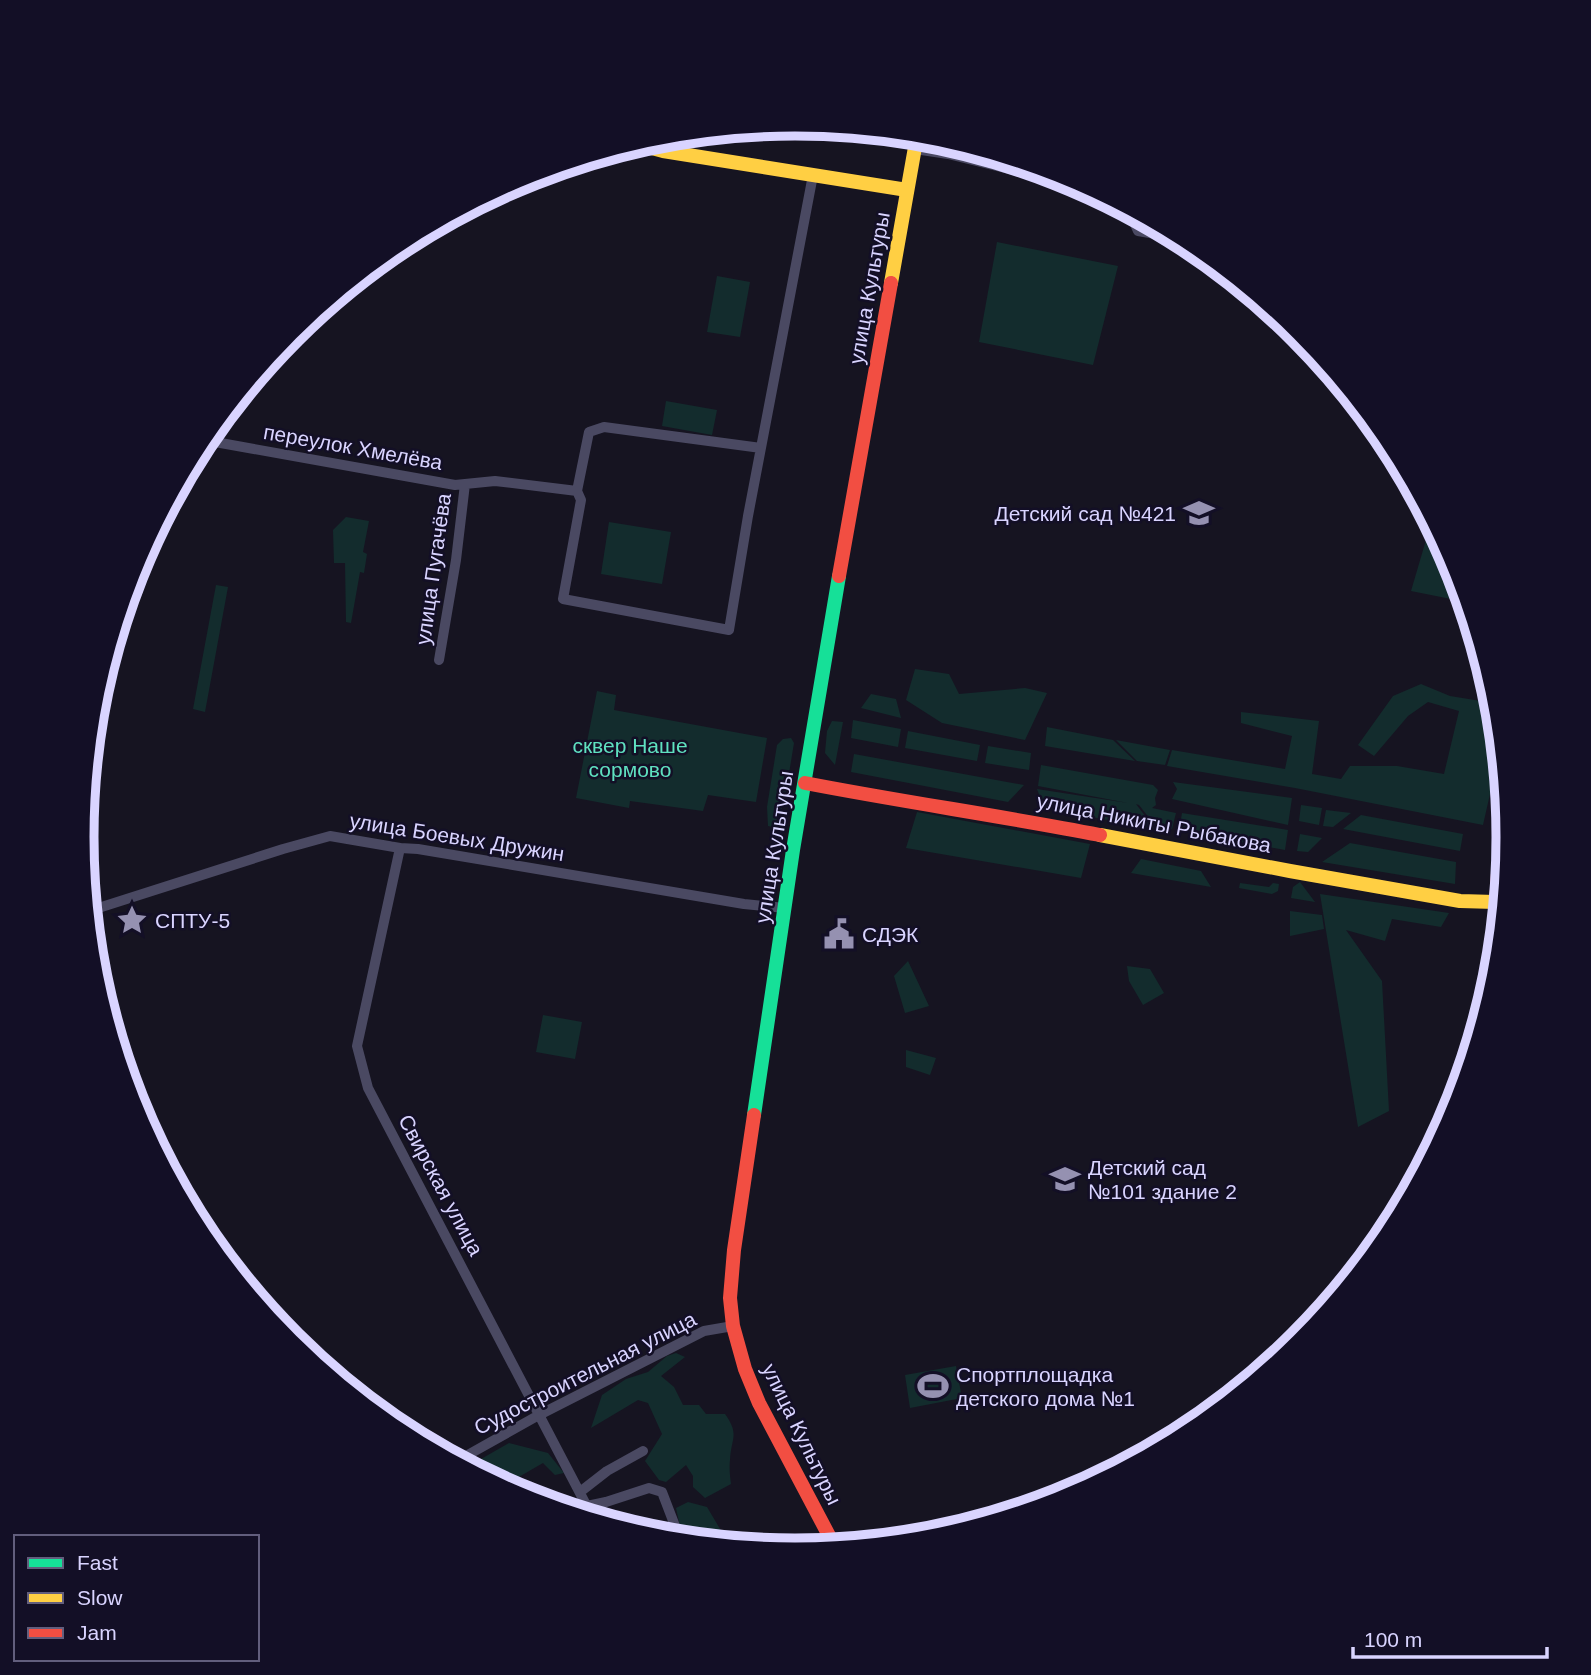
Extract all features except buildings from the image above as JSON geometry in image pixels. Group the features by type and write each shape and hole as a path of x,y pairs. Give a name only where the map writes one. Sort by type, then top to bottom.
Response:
{"main road":[{"name":"улица Культуры","path":"830,1537 759,1403 745,1369 733,1326 730,1298 734,1250 823,667 915,147"},
{"path":"661,150 907,190"},
{"name":"улица Никиты Рыбакова","path":"805,783 892,800 1024,820 1460,901 1493,902"}],"street":[{"path":"939,151 1000,167"},
{"path":"761,448 604,427 589,432 578,491 581,500 563,599 729,630 813,175"},
{"path":"1135,224 1138,231 1151,233"},
{"name":"переулок Хмелёва","path":"217,442 460,484 495,481 578,491"},
{"name":"улица Пугачёва","path":"439,660 456,560 460,484"},
{"name":"улица Боевых Дружин","path":"98,908 330,836 744,904 785,908"},
{"name":"Свирская улица","path":"400,848 357,1046 368,1088 580,1492 581,1505"},
{"name":"Судостроительная улица","path":"466,1456 539,1415 704,1331 733,1326"},
{"path":"580,1492 607,1471 643,1451"},
{"path":"590,1507 649,1488 662,1492 676,1528"}],"green space":[{"path":"997,242 1118,266 1093,365 979,342"},
{"path":"717,276 750,282 740,337 707,332"},
{"path":"666,401 717,410 712,435 662,426"},
{"path":"346,517 369,521 363,552 367,554 364,573 360,572 351,623 346,622 345,563 334,563 333,530"},
{"path":"609,522 671,532 662,584 601,574"},
{"path":"1429,538 1454,600 1411,591 1426,540"},
{"path":"216,585 228,587 205,712 193,709"},
{"path":"915,669 949,674 959,694 1025,688 1047,693 1025,740 942,723 906,700"},
{"path":"1421,684 1450,696 1483,701 1494,778 1483,825 1167,766 1172,750 1285,769 1292,736 1241,723 1241,712 1319,721 1312,774 1341,779 1350,766 1397,766 1444,774 1459,711 1428,702 1408,716 1374,756 1358,745 1393,696"},
{"name":"сквер Наше сормово","path":"597,691 616,695 614,710 767,738 756,802 708,795 703,811 630,801 629,808 576,798"},
{"path":"871,694 896,699 901,718 861,708"},
{"path":"853,720 901,729 898,747 851,738"},
{"path":"832,721 843,722 835,765 825,753 827,731"},
{"path":"1047,727 1113,740 1135,761 1045,746"},
{"path":"908,731 980,745 977,761 905,748"},
{"path":"791,738 794,743 784,804 773,827 768,826 767,807 777,745 783,739"},
{"path":"1116,740 1170,750 1165,765 1137,761"},
{"path":"988,746 1031,753 1029,770 985,763"},
{"path":"854,754 1024,785 1008,802 851,772"},
{"path":"1041,765 1153,785 1158,790 1156,805 1152,808 1176,813 1172,829 1157,828 1136,804 1155,829 1044,808 1037,789 1128,803 1038,786"},
{"path":"1173,782 1292,798 1288,825 1172,799 1177,789"},
{"path":"1301,805 1322,808 1319,825 1299,821"},
{"path":"1326,810 1351,813 1333,827 1323,826"},
{"path":"917,812 1090,844 1081,878 906,848"},
{"path":"1182,813 1288,830 1285,850 1179,831"},
{"path":"1361,815 1463,834 1460,851 1343,829"},
{"path":"1300,834 1322,838 1308,852 1297,851"},
{"path":"1350,843 1456,862 1455,884 1322,862"},
{"path":"1141,859 1201,871 1211,887 1131,873"},
{"path":"1300,882 1315,902 1291,898 1293,887"},
{"path":"1240,883 1269,887 1273,883 1279,884 1278,891 1272,894 1239,888"},
{"path":"1320,894 1449,913 1441,927 1392,919 1385,941 1346,930 1382,981 1389,1111 1358,1127"},
{"path":"1290,911 1322,915 1324,929 1290,936"},
{"path":"908,961 929,1006 905,1013 894,976"},
{"path":"1127,966 1150,969 1164,993 1143,1005 1129,981"},
{"path":"543,1015 582,1022 575,1059 536,1052"},
{"path":"906,1050 936,1058 930,1075 906,1067"},
{"path":"676,1353 685,1357 661,1376 674,1387 683,1405 699,1405 706,1414 725,1414 730,1421 734,1437 730,1463 731,1484 705,1498 693,1487 693,1476 686,1465 666,1482 659,1480 645,1461 662,1434 648,1403 638,1400 591,1428 602,1395 626,1379 648,1372 667,1356"},
{"name":"Спортплощадка детского дома №1","path":"956,1366 962,1398 910,1408 905,1375"},
{"path":"509,1443 548,1453 564,1473 555,1475 543,1463 515,1479 477,1462"},
{"path":"688,1502 707,1507 723,1535 681,1529 676,1508"}],"traffic: fast":[{"path":"754,1115 793,850 839,576"}],"traffic: slow":[{"path":"891,283 915,147"},
{"path":"659,150 907,190"},
{"path":"1100,835 1460,901 1493,902"}],"traffic: jam":[{"path":"839,576 891,283"},
{"path":"805,783 1100,835"},
{"path":"754,1115 734,1250 730,1298 733,1326 745,1369 759,1403 830,1537"}],"place":[{"name":"Детский сад №421","path":"1199,513"},
{"name":"СПТУ-5","path":"132,920"},
{"name":"СДЭК","path":"839,934"},
{"name":"Детский сад №101 здание 2","path":"1065,1179"},
{"name":"Спортплощадка детского дома №1","path":"933,1386"}]}
